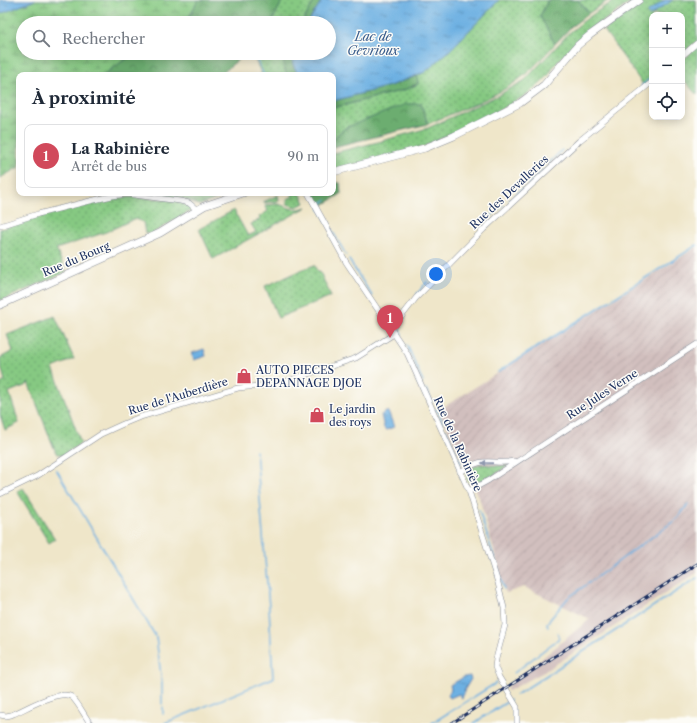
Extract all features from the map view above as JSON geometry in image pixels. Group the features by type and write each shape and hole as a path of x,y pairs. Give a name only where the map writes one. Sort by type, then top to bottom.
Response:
{"street":[{"path":"336,171 425,148 454,136 520,103 544,85 578,44 640,0"},
{"path":"685,53 697,43"},
{"name":"Rue des Devalleries","path":"393,332 416,298 484,228 579,141 650,84"},
{"path":"0,226 38,214 112,196"},
{"path":"141,196 192,204 197,210"},
{"name":"Rue du Bourg","path":"0,305 160,233 197,210 212,203 234,196"},
{"name":"Rue de la Rabinière","path":"310,196 346,262 407,353 469,491 503,600 506,616 505,625 495,667 499,677 517,707 517,723"},
{"name":"Rue de l'Auberdière","path":"0,494 37,476 101,434 123,424 140,417 238,388 278,384 356,358 393,332"},
{"name":"Rue Jules Verne","path":"469,491 489,480 697,344"},
{"name":"Rue Jules Verne","path":"460,472 468,467 483,462 502,463 517,461"},
{"path":"0,715 11,715 54,696 63,694 71,696 90,723"}],"shaded area":[{"path":"697,247 697,542 644,583 590,619 524,587 506,593 479,497 439,410"},
{"path":"697,542 697,573 542,673 508,691 506,688 590,619 644,583"}],"green space":[{"path":"35,0 198,0 188,16 16,16 16,60 124,60 107,72 16,72 16,169 0,178 0,14"},
{"path":"198,0 283,0 275,16 188,16"},
{"path":"283,0 315,0 306,16 275,16"},
{"path":"315,0 322,0 312,16 306,16"},
{"path":"499,0 548,0 540,16 555,44 517,81 486,99 428,124 421,104 345,128 336,136 336,107 404,90 418,84 417,76 425,72 449,51"},
{"path":"548,0 578,0 589,13 571,27 555,44 540,16"},
{"path":"578,0 609,0 589,13"},
{"path":"617,0 634,0 580,37 553,67 547,77 524,96 477,122 422,147 336,169 336,152 428,128 499,95 525,80 569,33 602,8"},
{"path":"646,0 696,0 697,41 685,51 685,12 649,12 649,82 644,86 604,30"},
{"path":"697,47 697,95 685,81 685,58"},
{"path":"124,60 238,60 224,72 107,72"},
{"path":"255,60 284,60 286,72 261,72"},
{"path":"284,60 293,60 297,72 286,72"},
{"path":"417,76 418,84 404,90 336,107 336,100 389,86"},
{"path":"406,104 421,104 428,124 336,146 336,136 345,128"},
{"path":"336,182 340,183 341,194 320,207 314,196 336,196"},
{"path":"161,196 223,196 200,205 180,198"},
{"path":"276,196 278,196 279,201 263,202"},
{"path":"302,196 305,203 296,207 287,204 287,199"},
{"path":"132,197 177,200 191,208 190,211 151,234 145,233 143,222 134,219 106,232 56,249 66,272 0,301 0,229 82,205 115,198"},
{"path":"278,204 293,209 307,207 213,259 199,229 234,210 235,215 248,236 256,232 251,224 260,219 259,217 268,211 265,205"},
{"path":"314,265 318,273 320,272 331,296 278,318 265,286"},
{"path":"55,316 74,359 53,368 81,443 62,456 56,453 28,382 27,385 9,392 19,423 5,430 0,415 0,384 5,381 0,358 13,351 7,335"},
{"path":"480,464 498,466 509,465 481,483 472,483 467,479 467,473 470,469"},
{"path":"23,488 55,539 49,543 17,491"}],"water":[{"path":"0,0 35,0 0,14"},
{"name":"Lac de Gevrioux","path":"322,0 499,0 449,51 425,72 389,86 336,100 336,72 297,72 293,64 293,60 336,60 336,16 312,16"},
{"path":"665,0 673,0 655,12 649,12 649,16 648,12"},
{"path":"204,349 206,356 194,360 192,353"},
{"path":"388,411 394,427 386,430 384,428 381,415"},
{"path":"470,676 471,679 462,698 459,694 450,698 448,695 451,689 450,685 464,677"}],"waterway":[{"path":"256,60 262,72"},
{"path":"641,86 649,79"},
{"path":"548,164 562,150"},
{"path":"528,184 543,170"},
{"path":"509,200 523,188"},
{"path":"326,200 321,204 320,209 346,255"},
{"path":"489,218 503,205"},
{"path":"479,228 486,221"},
{"path":"498,372 697,245"},
{"path":"349,260 372,296"},
{"path":"417,294 427,282"},
{"path":"399,328 402,334"},
{"path":"407,345 423,382"},
{"path":"426,389 432,402"},
{"path":"435,409 439,413 443,425"},
{"path":"446,430 456,453"},
{"path":"165,723 273,678 269,607 256,451"},
{"path":"458,457 461,464"},
{"path":"56,469 156,637 162,683 162,704"},
{"path":"548,627 547,623 568,598 678,518 688,504"},
{"path":"479,510 504,589"},
{"path":"516,695 697,578"},
{"path":"514,673 557,640 559,638 558,633"},
{"path":"432,723 496,683"},
{"path":"474,723 510,700"},
{"path":"163,707 163,714"}],"railway":[{"path":"452,723 697,564"}],"place":[{"name":"La Rabinière","path":"390,338"},
{"name":"AUTO PIECES DEPANNAGE DJOE","path":"244,376"},
{"name":"Le jardin des roys","path":"317,415"}]}
